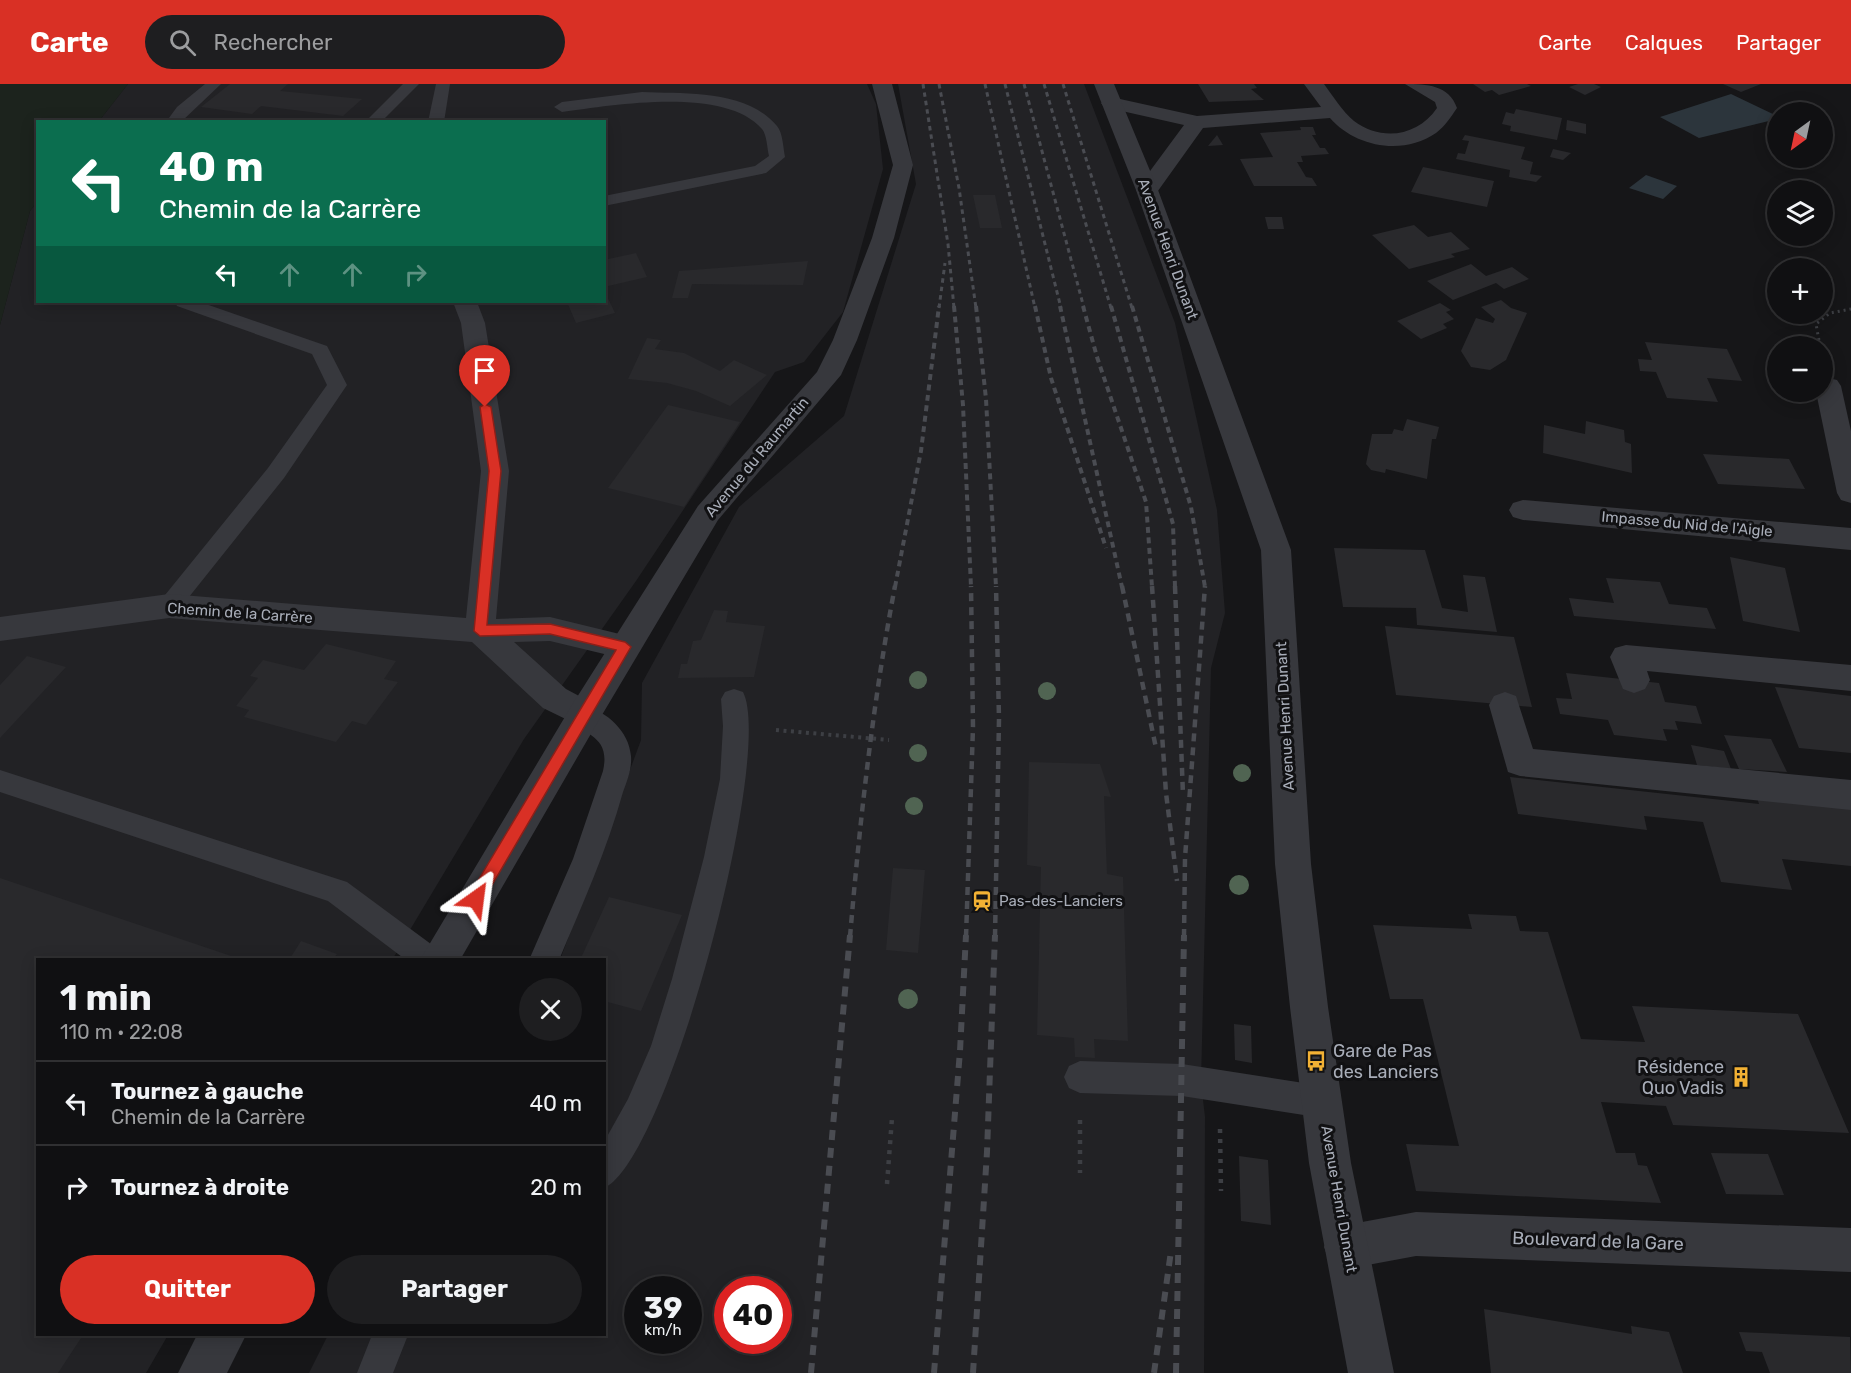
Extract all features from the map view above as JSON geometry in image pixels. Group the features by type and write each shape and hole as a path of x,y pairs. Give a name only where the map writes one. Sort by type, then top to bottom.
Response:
{"street":[{"name":"Avenue du Raumartin","path":"440,958 584,715 708,513 828,375 845,340 883,238 903,165 882,84"},
{"path":"1314,84 1335,112 1358,132 1375,138 1412,138 1434,126 1447,108 1444,99 1416,84"},
{"path":"1107,93 1197,122 1335,112"},
{"name":"Avenue Henri Dunant","path":"1107,93 1147,190 1276,550 1293,864 1309,1007 1330,1163 1371,1373"},
{"path":"1147,190 1197,122"},
{"path":"465,303 473,323 495,471 480,631 502,648 549,696 565,707 584,715"},
{"path":"1831,402 1851,493"},
{"name":"Impasse du Nid de l'Aigle","path":"1523,510 1851,538"},
{"name":"Chemin de la Carrère","path":"0,629 169,606 480,631 550,629 625,647"},
{"path":"1634,680 1626,657 1851,678"},
{"path":"1505,705 1520,762 1851,795"},
{"name":"Boulevard de la Gare","path":"1346,1246 1416,1234 1851,1250"},
{"path":"201,1373 222,1336"}],"lane":[{"path":"174,120 182,110 214,84"},
{"path":"374,120 412,84"},
{"path":"436,120 443,84"},
{"path":"562,107 642,97 701,99 747,109 771,129 777,157 760,170 606,201"},
{"path":"169,606 276,473 338,385 320,350 187,303"},
{"path":"606,1169 628,1137 659,1070 682,999 730,810 737,764 736,713"},
{"path":"545,958 598,832 618,757 614,741 600,724 584,715"},
{"path":"0,781 337,891 426,958"},
{"path":"1080,1077 1182,1080 1323,1102"},
{"path":"375,1373 390,1336"}],"path":[{"path":"1818,336 1816,324 1830,313 1851,309"},
{"path":"736,713 889,740"},
{"path":"1080,1116 1080,1173"},
{"path":"887,1184 891,1118"},
{"path":"1220,1122 1221,1191"}],"shaded area":[{"path":"0,84 128,84 100,120 36,120 36,203 30,211 0,325"},
{"path":"128,84 867,84 876,104 883,169 843,312 804,362 775,372 636,581 524,739 393,958 36,958 36,1336 167,1336 146,1373 0,1373 0,325 30,211 36,203 36,303 606,303 606,120 100,120"},
{"path":"898,84 1084,84 1175,323 1217,510 1225,613 1211,668 1201,1083 1205,1117 1204,1373 309,1373 328,1336 606,1336 606,958 561,958 641,740 642,683 739,507 844,416 916,184"},
{"path":"1731,94 1767,111 1767,121 1699,138 1660,117"},
{"path":"1646,175 1677,186 1663,199 1629,188"}],"building":[{"path":"230,84 288,84 280,91 362,99 343,116 261,106 252,114 201,107"},
{"path":"1198,84 1254,84 1257,88 1251,89 1264,100 1209,102"},
{"path":"1473,84 1527,84 1531,86 1499,95 1492,90 1485,92"},
{"path":"1578,84 1594,84 1601,87 1585,95 1569,87"},
{"path":"1723,84 1761,84 1741,92"},
{"path":"1516,109 1562,118 1557,140 1510,131 1511,126 1502,124 1506,112 1514,114"},
{"path":"1567,120 1586,124 1586,134 1566,130"},
{"path":"1300,127 1313,127 1316,135 1312,135 1320,148 1325,148 1329,154 1301,156 1303,162 1297,162 1306,177 1312,178 1317,186 1254,186 1240,159 1273,157 1260,133 1301,130"},
{"path":"1217,135 1223,145 1208,146"},
{"path":"1465,135 1525,147 1521,159 1533,162 1530,174 1542,176 1536,182 1509,177 1510,170 1456,159 1458,153 1465,154 1469,141 1462,140"},
{"path":"1553,149 1571,153 1563,160 1550,157"},
{"path":"1423,167 1494,181 1487,207 1411,192"},
{"path":"973,195 995,195 1002,228 980,228"},
{"path":"1265,217 1282,217 1284,229 1268,229"},
{"path":"1414,225 1428,237 1451,232 1470,249 1451,254 1455,257 1409,269 1372,235"},
{"path":"636,253 647,277 606,287 606,260"},
{"path":"808,261 803,285 692,284 688,298 672,298 679,271"},
{"path":"1471,264 1486,276 1512,267 1529,279 1504,289 1496,283 1453,300 1427,281"},
{"path":"606,294 615,313 576,323 567,303 606,303"},
{"path":"1501,300 1511,308 1527,313 1506,360 1490,370 1471,367 1461,351 1476,318 1493,323 1495,319 1481,307"},
{"path":"1440,303 1451,310 1446,312 1454,319 1443,324 1447,328 1421,339 1397,321"},
{"path":"647,338 661,340 655,349 684,353 720,371 734,360 767,375 730,406 696,391 667,383 628,379"},
{"path":"1645,342 1727,349 1742,381 1707,378 1718,402 1667,398 1656,372 1640,371 1638,359 1652,360"},
{"path":"668,405 740,422 684,507 608,488"},
{"path":"1407,419 1439,427 1436,439 1432,439 1427,479 1386,469 1385,473 1371,470 1366,464 1372,434 1392,434 1394,429 1403,431"},
{"path":"1586,421 1624,430 1625,442 1631,444 1632,473 1543,453 1544,425 1585,434"},
{"path":"1703,454 1789,459 1805,489 1718,484"},
{"path":"1334,548 1425,550 1442,608 1468,612 1463,575 1485,577 1497,632 1417,625 1416,608 1343,607"},
{"path":"1730,557 1785,568 1800,632 1743,621"},
{"path":"1606,578 1660,582 1669,604 1707,608 1716,629 1574,616 1569,598 1614,603"},
{"path":"714,610 728,611 726,622 765,626 754,677 678,678 681,664 687,664 693,641 701,640"},
{"path":"1385,626 1514,637 1532,707 1396,695"},
{"path":"326,644 396,661 384,679 398,682 366,725 352,721 336,742 244,717 249,710 236,706 258,678 250,676 263,660 304,670"},
{"path":"27,656 66,667 0,738 0,685"},
{"path":"1566,673 1659,683 1665,702 1696,706 1702,724 1675,721 1678,730 1663,729 1667,741 1614,735 1608,720 1560,714 1556,698 1572,699"},
{"path":"1775,687 1851,696 1851,753 1799,748"},
{"path":"1724,735 1771,739 1787,772 1739,769"},
{"path":"1691,745 1724,751 1731,769 1697,765"},
{"name":"Pas-des-Lanciers","path":"1029,762 1100,764 1111,797 1104,796 1107,874 1123,877 1128,1041 1094,1039 1095,1058 1075,1057 1074,1038 1037,1035 1041,867 1027,865"},
{"path":"1510,777 1759,804 1756,794 1851,804 1851,866 1782,859 1792,890 1721,882 1703,822 1644,816 1647,830 1518,814"},
{"path":"893,868 925,870 918,953 886,950"},
{"path":"0,878 237,958 36,958 36,1336 82,1336 58,1373 0,1373"},
{"path":"609,897 682,915 641,1011 606,1002 606,958 581,958"},
{"path":"1468,914 1516,916 1520,931 1548,932 1581,1039 1645,1042 1632,1006 1798,1014 1849,1133 1673,1125 1666,1106 1601,1102 1616,1153 1635,1153 1638,1165 1647,1166 1661,1203 1416,1191 1406,1144 1459,1146 1423,999 1390,999 1373,925 1472,929"},
{"path":"301,941 337,954 334,958 290,958"},
{"path":"1234,1024 1251,1026 1252,1063 1235,1060"},
{"path":"1711,1153 1768,1154 1784,1195 1726,1194"},
{"path":"1239,1156 1268,1160 1271,1225 1241,1221"},
{"path":"1484,1309 1632,1334 1631,1326 1669,1332 1683,1373 1491,1373"},
{"path":"1739,1332 1850,1337 1851,1373 1770,1373 1762,1352 1746,1351"}],"railway":[{"path":"923,84 948,244 954,308"},
{"path":"939,84 959,188 976,308"},
{"path":"985,84 1035,308"},
{"path":"1005,84 1061,308"},
{"path":"1024,84 1084,308"},
{"path":"1044,84 1111,308"},
{"path":"1063,84 1132,308"},
{"path":"939,308 945,263"},
{"path":"895,587 921,451 939,306"},
{"path":"954,306 963,405 971,587"},
{"path":"976,306 986,399 996,587"},
{"path":"1035,306 1051,378 1106,548"},
{"path":"1060,306 1122,587"},
{"path":"1083,306 1097,357 1146,502 1152,587"},
{"path":"1111,306 1173,524 1175,587"},
{"path":"1132,306 1191,507 1205,587"},
{"path":"850,937 868,761 895,586"},
{"path":"966,937 973,727 971,586"},
{"path":"995,937 999,719 996,586"},
{"path":"1122,586 1156,748"},
{"path":"1152,586 1166,793 1177,881"},
{"path":"1175,586 1183,795"},
{"path":"1184,937 1185,858 1205,587"},
{"path":"811,1373 850,935"},
{"path":"934,1373 960,1051 966,935"},
{"path":"973,1373 987,1152 995,935"},
{"path":"1176,1373 1184,935"},
{"path":"1154,1373 1171,1251"}],"place":[{"name":"Pas-des-Lanciers","path":"982,901"},
{"name":"Gare de Pas des Lanciers","path":"1316,1061"},
{"name":"Résidence Quo Vadis","path":"1741,1077"}],"route":[{"path":"476,899 625,647 550,629 503,628 480,631 495,471 485,407"}]}
